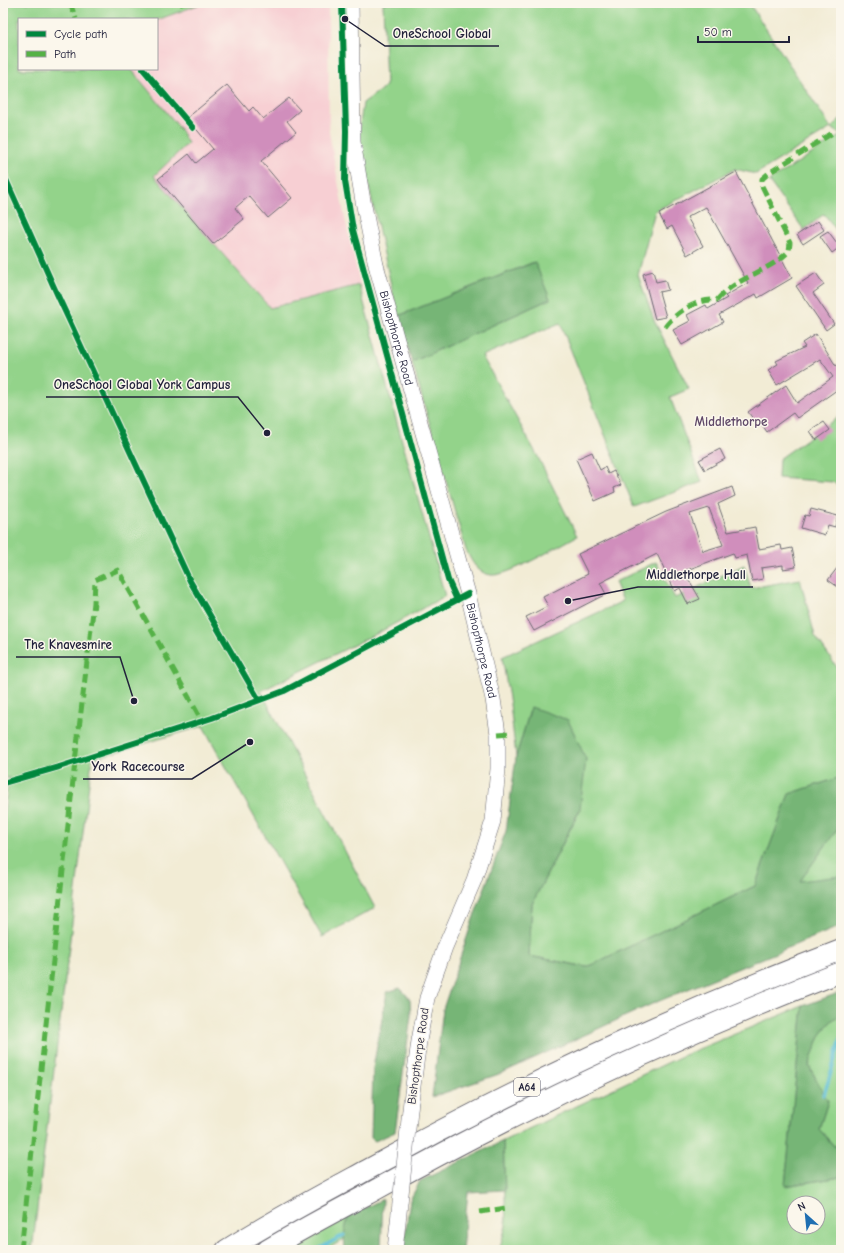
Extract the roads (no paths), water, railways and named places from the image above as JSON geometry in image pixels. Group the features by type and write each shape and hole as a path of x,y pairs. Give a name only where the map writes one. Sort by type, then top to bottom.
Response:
{"highway":[{"name":"A64","path":"226,1250 262,1227 440,1129 599,1051 759,981 841,950"},
{"name":"A64","path":"267,1250 448,1149 610,1069 770,1000 841,972"}],"street":[{"name":"Bishopthorpe Road","path":"352,3 353,142 362,200 376,265 468,594 493,699 498,734 498,769 493,821 474,880 445,947 427,998 419,1040 395,1250"}],"waterway":[{"path":"824,1095 841,1039"},
{"path":"317,1250 344,1235"}],"place":[{"name":"OneSchool Global","path":"345,19"},
{"name":"OneSchool Global York Campus","path":"267,433"},
{"name":"Middlethorpe Hall","path":"568,601"},
{"name":"The Knavesmire","path":"134,701"},
{"name":"York Racecourse","path":"250,742"}],"district":[{"name":"Middlethorpe","path":"731,421"}]}
